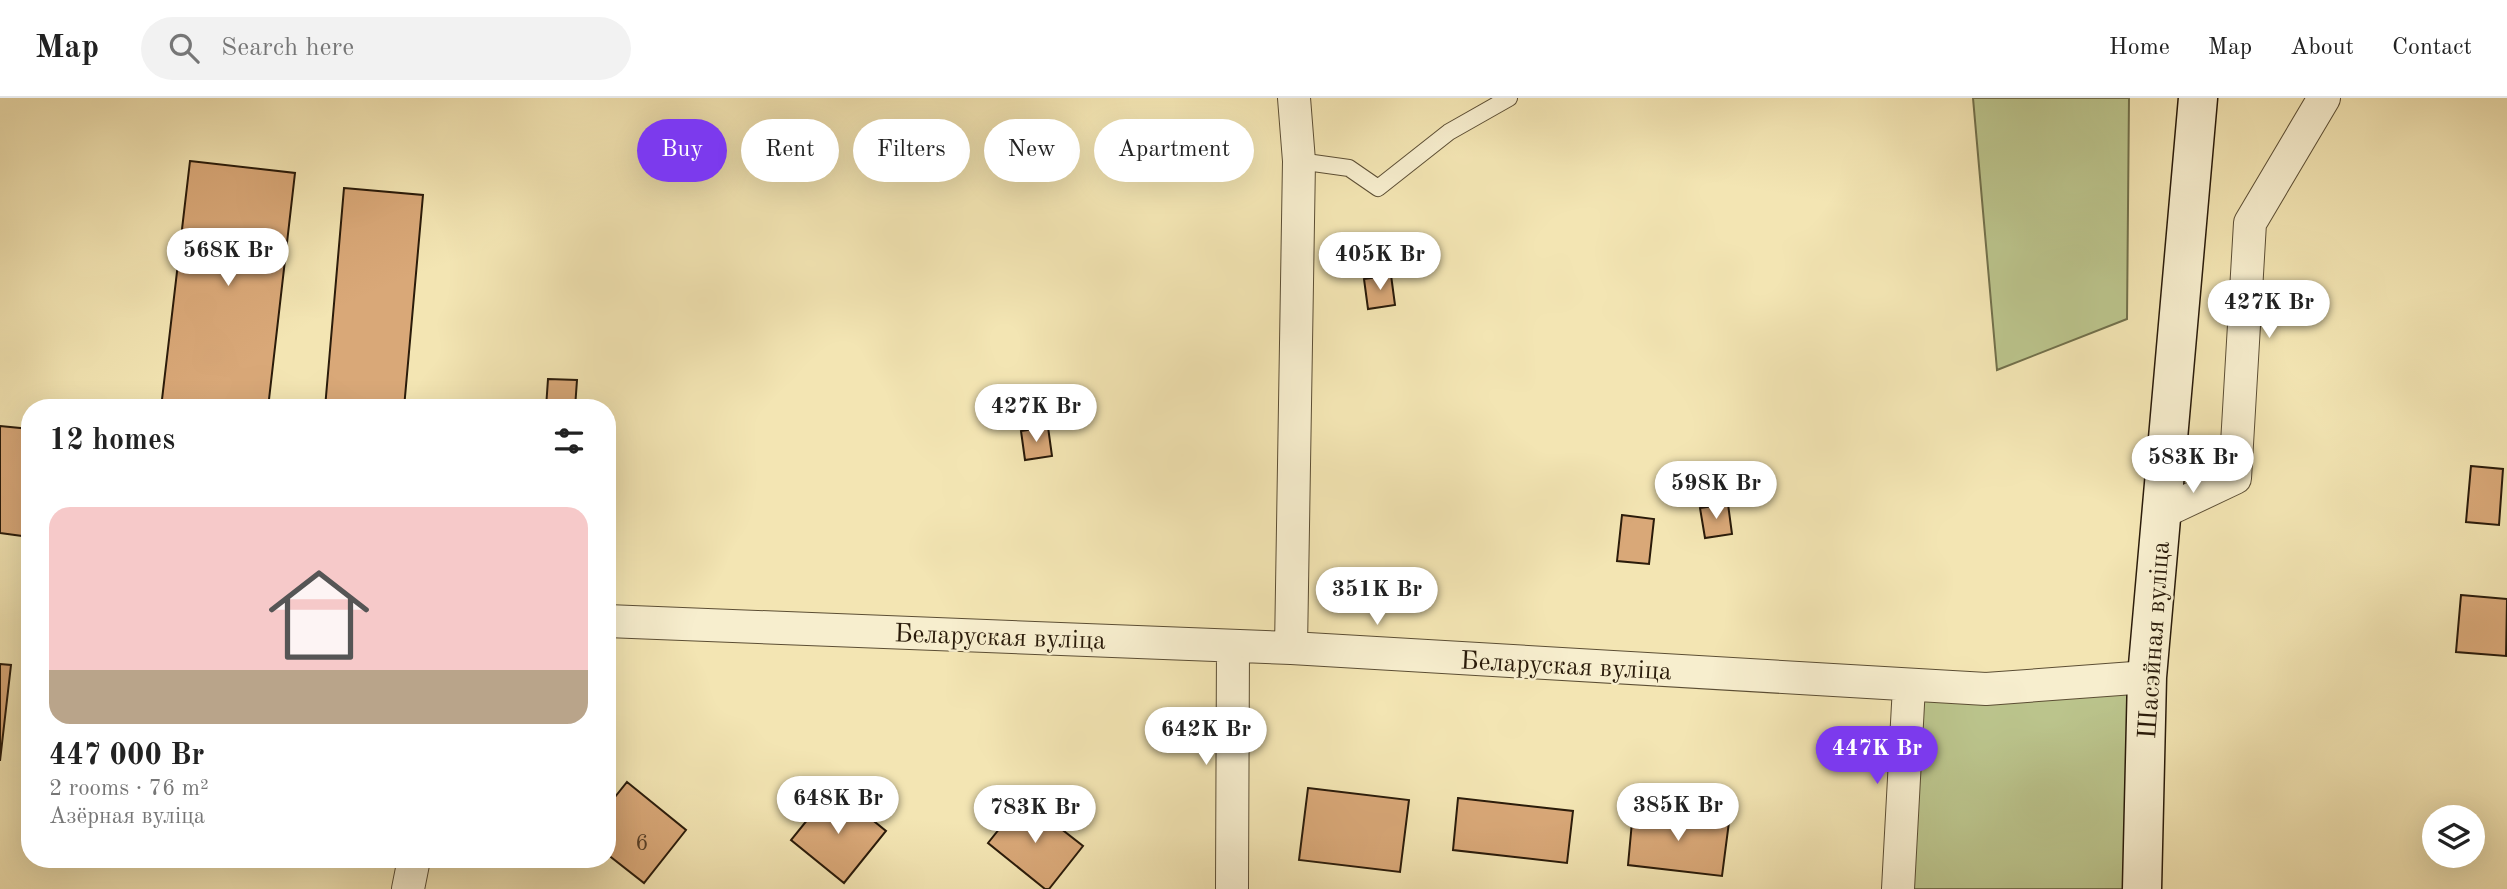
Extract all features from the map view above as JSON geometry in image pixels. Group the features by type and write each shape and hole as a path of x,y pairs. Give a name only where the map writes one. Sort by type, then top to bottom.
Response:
{"main road":[{"name":"Шасэйная вуліца","path":"2142,889 2147,677 2198,98"}],"street":[{"path":"1291,648 1299,161 1294,98"},
{"path":"2161,513 2235,478 2250,223 2324,98"},
{"name":"Беларуская вуліца","path":"616,621 1291,648 1986,689 2147,677"},
{"path":"1232,889 1233,646"},
{"path":"1898,889 1909,686"},
{"path":"408,889 412,868"}],"lane":[{"path":"1299,161 1349,168 1378,188 1449,132 1509,98"}],"green space":[{"path":"1973,98 2129,98 2127,319 1997,370"},
{"path":"2147,677 2131,889 1898,889 1909,686"}],"building":[{"path":"190,161 295,173 269,399 162,399"},
{"path":"344,188 423,195 405,399 326,399"},
{"path":"1391,275 1395,305 1368,309 1364,279"},
{"path":"548,379 577,380 576,399 547,399"},
{"path":"0,426 21,428 21,536 0,533"},
{"path":"1048,427 1052,456 1025,460 1021,431"},
{"path":"2471,466 2503,469 2499,525 2466,522"},
{"path":"1728,504 1732,534 1705,538 1700,508"},
{"path":"1622,515 1654,519 1649,564 1617,561"},
{"path":"2461,595 2507,599 2506,656 2456,652"},
{"path":"0,664 11,665 0,761"},
{"path":"627,782 686,830 644,883 616,861 616,796"},
{"path":"833,788 886,831 844,883 791,840"},
{"path":"1308,788 1409,800 1400,872 1299,860"},
{"path":"1458,798 1573,811 1567,863 1453,850"},
{"path":"1023,799 1083,846 1049,889 1045,889 988,843"},
{"path":"1633,811 1729,822 1722,876 1628,865"}]}
